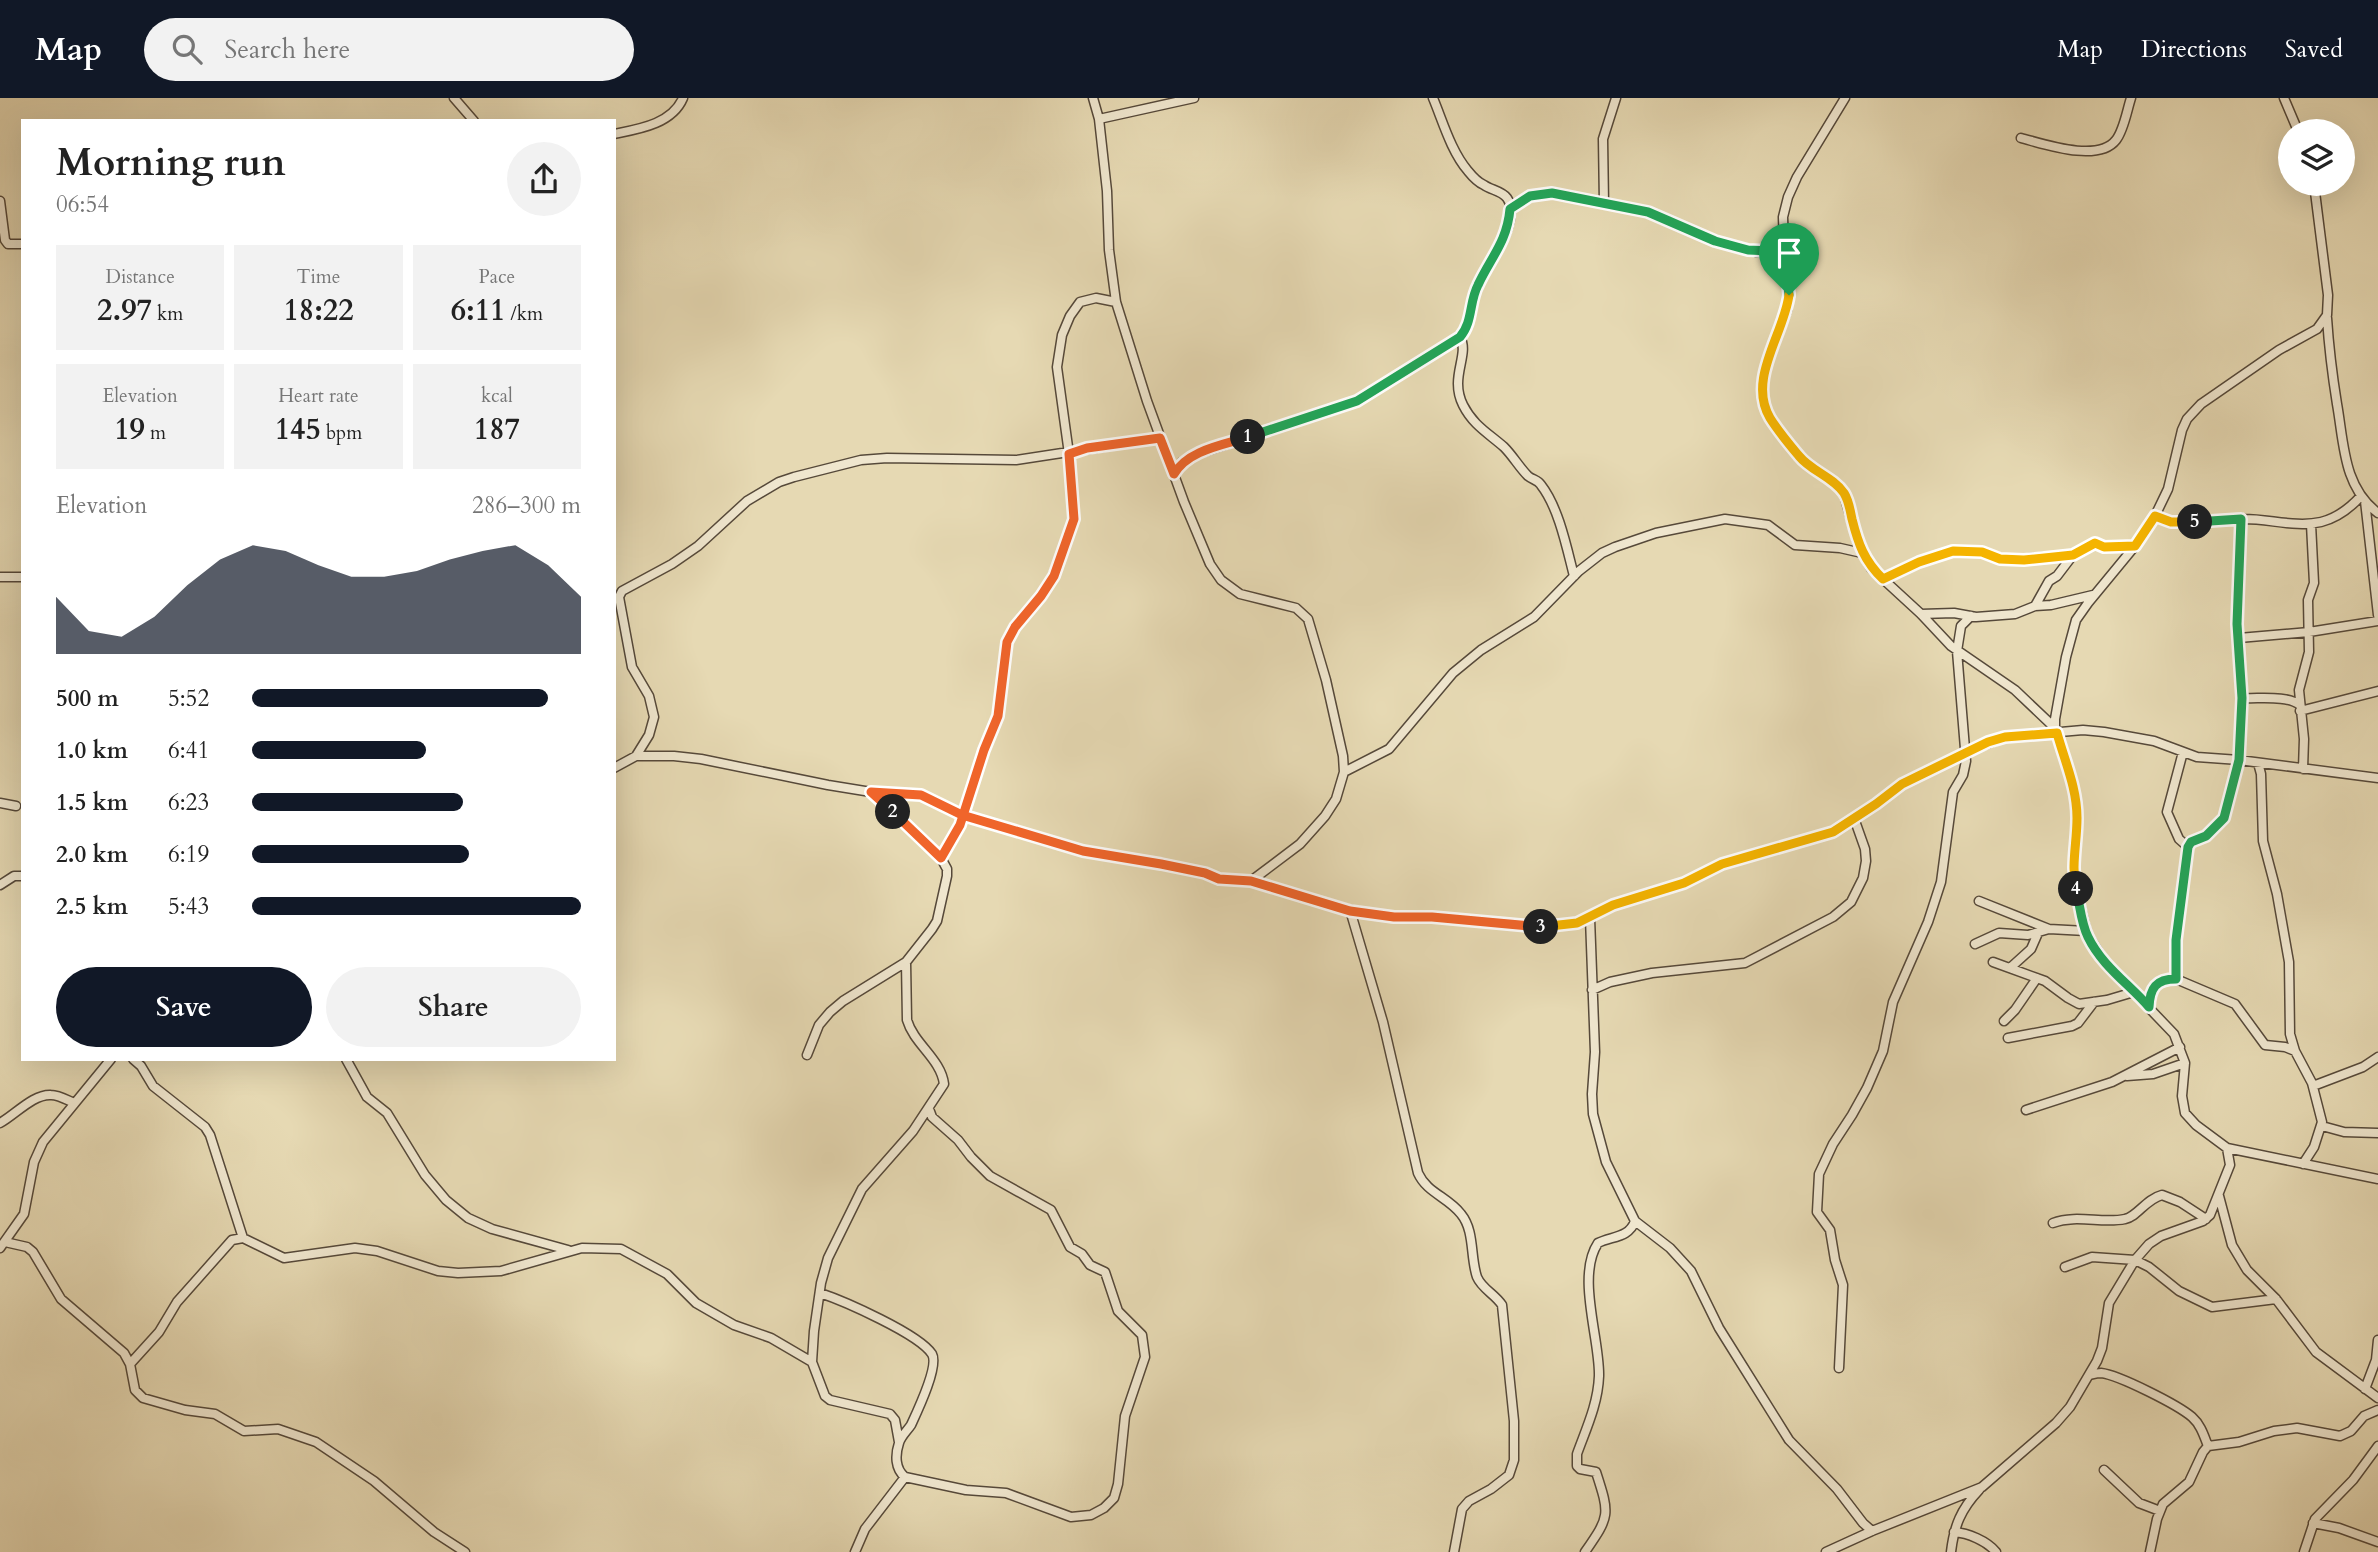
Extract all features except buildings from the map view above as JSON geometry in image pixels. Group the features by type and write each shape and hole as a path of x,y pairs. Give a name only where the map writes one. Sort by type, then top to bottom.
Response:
{"street":[{"path":"454,98 472,119"},
{"path":"616,134 662,120 675,110 683,98"},
{"path":"1093,98 1099,119 1116,302 1174,474 1207,556 1221,580 1240,594 1296,608 1308,620 1329,693 1344,772 1336,799 1319,825 1300,844 1251,881"},
{"path":"1099,119 1194,98"},
{"path":"1174,474 1182,462 1200,453 1357,401 1460,337 1469,323 1478,284 1507,232 1510,209 1506,197 1483,185 1465,168 1433,98"},
{"path":"1604,204 1603,139 1616,98"},
{"path":"1845,98 1792,187 1783,217 1789,295 1782,327 1762,383 1764,405 1771,420 1801,459 1838,486 1844,494 1862,553 1871,568 1957,651 2015,690 2056,731"},
{"path":"2021,138 2075,152 2104,148 2119,137 2131,98"},
{"path":"2284,98 2293,119"},
{"path":"1510,209 1526,197 1552,193 1648,212 1715,241 1748,250 1771,251 1784,243"},
{"path":"2316,196 2328,295 2332,378 2338,405 2340,435 2350,475 2363,499 2378,513"},
{"path":"0,201 5,240 8,244 21,244"},
{"path":"941,858 956,832 998,716 1007,642 1015,627 1054,576 1074,519 1069,454 1057,367 1062,335 1080,302 1096,298 1116,302"},
{"path":"2327,315 2317,329 2279,350 2195,409 2185,423 2168,489 2155,516 2135,546 2080,613 2073,628 2059,692 2056,731 2076,796 2073,875 2086,931 2105,962 2169,1027 2180,1047 2185,1063 2182,1096 2185,1113 2196,1125 2227,1148 2378,1179"},
{"path":"1460,337 1463,347 1457,382 1463,404 1482,431 1504,447 1529,476 1543,487 1562,533 1574,576"},
{"path":"616,767 636,756 649,735 654,718 649,696 632,667 616,594 672,564 698,546 747,501 779,482 835,465 872,459 1016,460 1160,438"},
{"path":"2155,516 2177,522 2241,519 2311,524 2336,516 2363,499"},
{"path":"2363,499 2378,615"},
{"path":"1344,772 1389,750 1453,673 1470,658 1534,617 1574,576 1602,553 1656,533 1720,519 1768,525 1795,545 1840,548 1862,553"},
{"path":"2176,979 2176,940 2188,847 2191,842 2206,836 2224,818 2239,760 2242,698 2237,624 2241,519"},
{"path":"2303,769 2304,739 2300,708 2301,683 2309,652 2308,600 2314,583 2311,524"},
{"path":"2035,606 2049,581 2073,555 2095,543 2104,547 2135,546"},
{"path":"1883,579 1919,562 1953,551 1982,552 2006,560 2073,555"},
{"path":"0,577 21,577"},
{"path":"1921,614 2015,614 2035,606 2051,605 2096,594"},
{"path":"1839,1368 1843,1285 1830,1230 1817,1212 1819,1174 1833,1144 1867,1088 1887,1038 1893,1002 1928,922 1941,883 1953,792 1962,775 1965,754 1957,651 1961,626 1971,616"},
{"path":"2239,638 2309,632 2378,621"},
{"path":"2300,708 2378,691"},
{"path":"2242,698 2295,701 2300,708"},
{"path":"636,756 701,759 828,785 871,792 921,795 962,815 1083,851 1205,873 1219,879 1251,881 1350,911 1394,917 1432,917 1538,927 1557,926 1590,918 1613,905 1684,883 1722,864 1833,832 1902,784 1997,739 2056,731 2104,732 2154,741 2197,757 2378,778"},
{"path":"2183,752 2166,812 2179,839 2188,847"},
{"path":"2259,763 2263,841 2277,894 2289,962 2290,1034 2312,1086 2322,1126 2314,1147 2303,1164"},
{"path":"807,1055 820,1025 830,1012 906,962 937,921 947,869 941,858 871,792"},
{"path":"0,803 16,806"},
{"path":"1592,990 1610,982 1652,973 1745,963 1833,917 1851,902 1863,878 1867,861 1854,818"},
{"path":"0,886 14,877 21,876"},
{"path":"1979,901 2049,929 2086,931"},
{"path":"1350,911 1382,1022 1418,1173 1425,1186 1461,1214 1468,1225 1476,1274 1483,1287 1498,1299 1502,1306 1514,1420 1514,1460 1509,1475 1469,1501 1462,1509 1454,1552"},
{"path":"1590,918 1595,1052 1593,1114 1606,1162 1635,1221 1670,1248 1691,1272 1728,1343 1789,1440 1837,1489 1872,1531"},
{"path":"1975,944 2000,933 2016,936 2049,929"},
{"path":"2009,968 2031,949 2038,933"},
{"path":"906,962 909,1029 937,1066 943,1079 942,1087 902,1145 862,1189 828,1258 820,1293 812,1362 825,1395 835,1402 890,1414 895,1420 899,1442 896,1464 905,1477 966,1490 1006,1493 1070,1517 1091,1515 1114,1498 1118,1484 1125,1416 1146,1350 1144,1339 1139,1329 1118,1311 1105,1272 1090,1265 1082,1254 1070,1247 1051,1210 990,1176 958,1140 932,1117 929,1109"},
{"path":"1993,962 2052,985 2075,1003 2094,1002 2134,992"},
{"path":"2004,1021 2037,978"},
{"path":"2149,1007 2150,993 2155,984 2166,979 2176,979 2235,1004 2265,1045 2286,1047 2295,1051"},
{"path":"2008,1038 2072,1026 2078,1023 2094,1002"},
{"path":"2026,1110 2124,1077 2180,1047"},
{"path":"2312,1086 2363,1067 2378,1057"},
{"path":"2,1245 24,1214 34,1162 43,1142 109,1061"},
{"path":"135,1061 153,1086 205,1127 243,1238"},
{"path":"347,1061 367,1097 394,1122 425,1175 446,1200 468,1218 492,1229 569,1251"},
{"path":"2124,1077 2153,1074 2185,1063"},
{"path":"0,1123 19,1109 49,1095 74,1103"},
{"path":"2322,1126 2344,1132 2378,1133"},
{"path":"1951,1552 1961,1512 1982,1487 2056,1423 2070,1407 2090,1375 2102,1348 2109,1303 2135,1260 2149,1244 2161,1236 2206,1219 2219,1196 2230,1165 2227,1148"},
{"path":"2053,1223 2064,1219 2126,1219 2145,1203 2162,1195 2180,1202 2206,1219"},
{"path":"2219,1196 2234,1249 2254,1278 2276,1298 2316,1352 2378,1398"},
{"path":"1585,1552 1600,1531 1606,1514 1597,1472 1580,1469 1577,1461 1577,1454 1594,1407 1599,1377 1599,1359 1591,1315 1590,1259 1598,1243 1631,1231 1635,1221"},
{"path":"130,1364 159,1332 177,1302 232,1240 243,1238 284,1258 355,1248 377,1251 438,1271 458,1273 501,1271 582,1248 621,1249 667,1274 691,1298 724,1319 787,1346 812,1362"},
{"path":"2,1245 27,1247 33,1252 61,1299 118,1346 130,1364 135,1390 143,1398 185,1410 215,1413 244,1431 278,1429 316,1441 374,1481 434,1532 465,1552"},
{"path":"2065,1266 2092,1257 2135,1260 2149,1267 2179,1291 2212,1307 2276,1298"},
{"path":"820,1293 846,1301 872,1315 917,1341 932,1355 934,1363 923,1398 899,1442"},
{"path":"2365,1389 2376,1360 2378,1340"},
{"path":"2090,1375 2100,1373 2116,1377 2191,1416 2199,1425 2208,1446"},
{"path":"2150,1552 2160,1511 2168,1498 2189,1482 2208,1446 2249,1440 2274,1431 2297,1427 2340,1436 2350,1431 2364,1416 2378,1410"},
{"path":"2304,1552 2313,1523 2353,1480 2378,1446"},
{"path":"2104,1469 2139,1503 2160,1511"},
{"path":"855,1552 865,1529 905,1477"},
{"path":"1826,1552 1982,1487"},
{"path":"2313,1523 2339,1528 2378,1542"},
{"path":"1954,1532 1984,1542 1996,1552"}],"route":[{"path":"1789,295 1782,327 1762,383 1764,405 1771,420 1801,459 1838,486 1844,494 1862,553 1871,568 1883,579 1919,562 1953,551 1982,552 2000,559 2024,560 2073,555 2095,543 2104,547 2135,546 2155,516 2171,522 2241,519 2237,624 2242,698 2239,760 2224,818 2206,836 2191,842 2188,847 2176,940 2176,979 2166,979 2155,984 2150,993 2149,1007 2105,962 2086,931 2073,875 2076,796 2057,733 2005,737 1988,742 1902,784 1833,832 1722,864 1684,883 1628,899 1577,923 1538,927 1432,917 1394,917 1350,911 1251,881 1219,879 1205,873 1083,851 962,815 921,795 871,792 941,858 960,825 962,815 984,750 998,716 1007,642 1015,627 1054,576 1074,519 1069,454 1087,448 1110,447 1160,438 1174,474 1182,462 1200,453 1371,395 1466,331 1478,284 1507,232 1510,209 1526,197 1552,193 1648,212 1715,241 1756,252 1771,251 1784,243 1789,295"}]}
